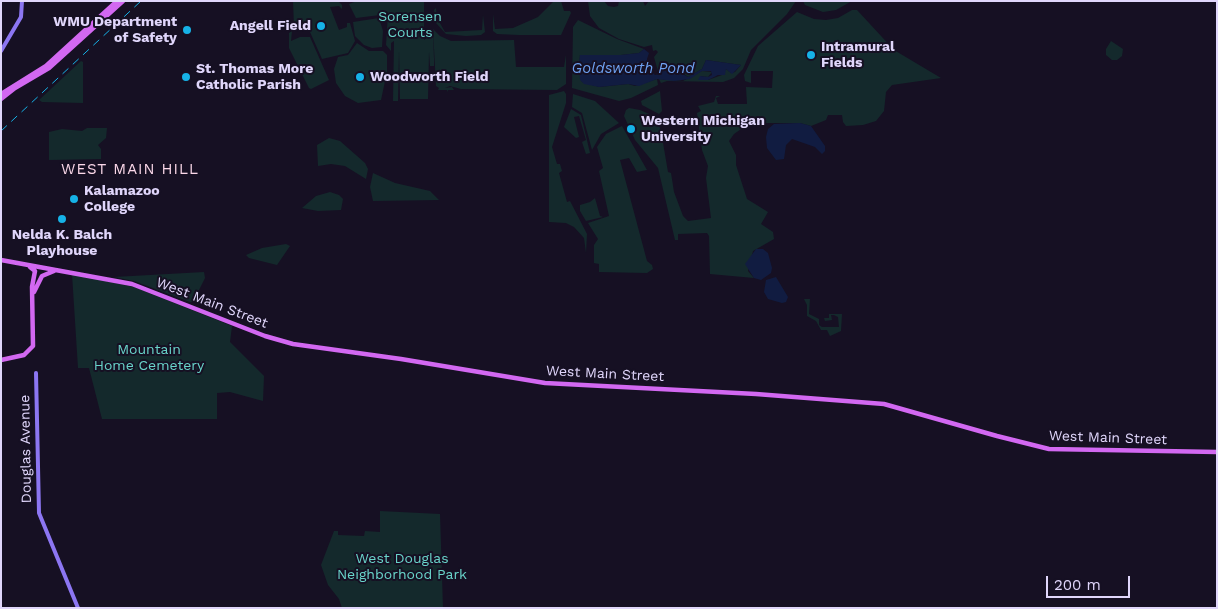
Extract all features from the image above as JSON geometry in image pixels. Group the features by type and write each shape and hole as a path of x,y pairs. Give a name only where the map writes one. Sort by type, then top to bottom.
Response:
{"main road":[{"path":"1,51 21,18 22,1"},
{"path":"1,94 9,87 44,70 117,1"},
{"path":"1,99 44,70 123,1"},
{"name":"West Main Street","path":"1,260 132,284 265,336 293,344 401,359 545,383 748,394 884,404 997,436 1049,448 1096,451 1217,452"},
{"path":"1,360 14,359 28,353 33,346 35,337 34,270 24,264"},
{"path":"33,294 44,275 60,270"},
{"name":"Douglas Avenue","path":"36,372 39,513 78,608"}],"green space":[{"path":"293,1 338,1 342,5 342,9 339,6 330,7 339,30 347,27 347,23 350,23 355,41 348,53 322,59 306,23 294,27"},
{"name":"Sorensen Courts","path":"357,1 424,1 424,40 433,33 434,66 430,66 429,52 428,99 400,99 399,51 398,101 393,101 394,41 391,43 391,51 386,45 388,14 356,18 349,4"},
{"path":"554,1 561,1 564,11 570,11 571,13 561,35 497,34 493,31 493,14 495,29 513,28 538,17"},
{"path":"588,1 604,1 608,6 614,7 618,6 619,1 643,1 645,6 649,1 796,1 787,14 751,50 743,69 734,78 723,82 667,81 661,83 659,79 683,81 702,71 712,72 708,77 700,76 700,80 708,80 722,75 726,69 731,73 735,72 741,65 706,60 702,69 688,77 684,74 685,70 682,68 682,73 666,69 663,62 662,73 659,75 654,57 658,52 656,50 653,51 652,45 644,47 619,39 599,28 590,16"},
{"path":"803,1 852,1 836,10 823,12 805,5"},
{"path":"436,8 437,18 445,32 482,30 483,15 485,32 481,35 466,36 446,34 436,23 434,10"},
{"path":"852,10 857,10 894,50 941,78 892,85 886,92 884,111 876,121 863,125 846,126 842,115 828,115 826,120 811,126 800,123 764,123 744,127 734,134 729,141 736,155 736,165 747,199 768,212 761,224 773,232 774,239 753,251 748,271 754,278 710,274 709,236 707,233 678,234 678,240 675,240 658,168 635,140 624,116 626,110 629,108 640,110 656,117 661,131 668,172 671,173 674,192 683,216 688,221 711,218 706,178 708,166 702,150 697,113 701,111 698,106 714,102 716,96 720,96 716,98 718,104 747,104 746,87 772,88 773,71 751,71 751,83 745,81 744,75 758,46 797,12 814,19 826,20 838,18"},
{"path":"379,18 383,31 382,47 372,48 364,45 355,36 353,22"},
{"path":"578,20 617,39 644,49 639,53 621,55 580,55 579,68 582,82 599,87 628,84 635,86 657,79 658,85 631,98 619,101 572,88 573,27"},
{"path":"433,29 440,36 451,41 514,40 516,67 564,67 566,55 566,84 557,90 461,89 450,86 445,88 452,87 454,90 448,90 447,92 447,90 438,90 439,88 436,86"},
{"path":"292,31 291,41 300,37 310,37 329,80 311,89 309,88 289,48 289,33"},
{"path":"1111,41 1123,49 1122,56 1117,60 1112,60 1106,55 1106,49"},
{"name":"Woodworth Field","path":"357,43 369,51 383,51 387,55 387,72 381,100 358,103 345,96 336,83 334,69 338,57 348,55"},
{"path":"81,61 83,62 83,103 42,102 39,100"},
{"path":"564,91 566,103 552,147 557,164 560,164 562,171 559,173 567,202 570,201 587,234 586,253 584,238 574,227 566,223 549,222 549,95"},
{"path":"660,91 662,111 659,114 642,105 641,101"},
{"path":"573,94 595,101 619,123 601,134 592,150 582,113 572,107"},
{"path":"571,109 581,115 590,153 586,154 582,142 586,140 579,116 574,117 579,137 576,138 564,127"},
{"path":"622,126 647,170 637,172 629,158 620,160 647,261 652,265 653,269 647,273 599,272 599,264 594,263 594,245 598,239 588,223 609,216 599,171 603,168 597,147 606,134"},
{"path":"87,128 107,128 106,138 98,145 101,149 101,159 49,160 49,132 62,129 82,131"},
{"path":"329,138 340,141 365,163 368,169 366,179 345,166 331,164 318,166 317,145"},
{"path":"373,173 395,183 430,191 439,200 373,201 370,187"},
{"path":"330,192 339,195 343,199 341,210 318,211 302,208 316,196"},
{"path":"595,198 600,216 603,217 586,221 580,211 580,205 590,202"},
{"path":"286,244 290,246 277,265 249,258 246,255 262,248"},
{"path":"204,272 205,278 193,302 134,281 114,277"},
{"name":"Mountain Home Cemetery","path":"72,274 134,287 232,326 230,342 264,376 263,401 230,392 217,393 217,419 102,419 89,368 78,368"},
{"path":"804,299 810,299 809,314 819,319 819,325 822,327 839,327 838,317 831,315 832,320 825,321 824,318 829,318 829,314 842,314 841,331 830,336 827,330 821,330 816,321 807,316 807,305"},
{"name":"West Douglas Neighborhood Park","path":"380,511 440,514 443,608 342,608 339,599 328,585 321,565 334,531 338,531 338,535 364,536 365,531 380,532"}],"water":[{"name":"Goldsworth Pond","path":"644,49 649,53 647,59 649,69 655,75 661,74 661,65 665,61 668,63 666,69 688,77 702,69 706,60 741,65 732,74 726,69 725,75 718,75 708,80 698,80 700,76 708,77 712,75 711,71 702,71 690,79 674,81 657,79 639,86 628,84 599,87 584,84 580,80 580,55 621,55 639,53"},
{"path":"800,123 811,126 825,146 825,151 822,154 815,147 792,139 786,145 784,159 776,160 767,148 766,137 768,129 774,124"},
{"path":"756,249 763,249 768,253 772,268 771,273 761,280 754,278 745,264"},
{"path":"776,277 788,297 786,302 782,303 768,299 764,292 766,280"}],"railway":[{"path":"1,131 141,1"}],"place":[{"name":"Angell Field","path":"321,26"},
{"name":"WMU Department of Safety","path":"187,30"},
{"name":"Intramural Fields","path":"811,55"},
{"name":"St. Thomas More Catholic Parish","path":"186,77"},
{"name":"Woodworth Field","path":"360,77"},
{"name":"Western Michigan University","path":"631,129"},
{"name":"Kalamazoo College","path":"74,199"},
{"name":"Nelda K. Balch Playhouse","path":"62,219"}],"district":[{"name":"WEST MAIN HILL","path":"130,170"}]}
